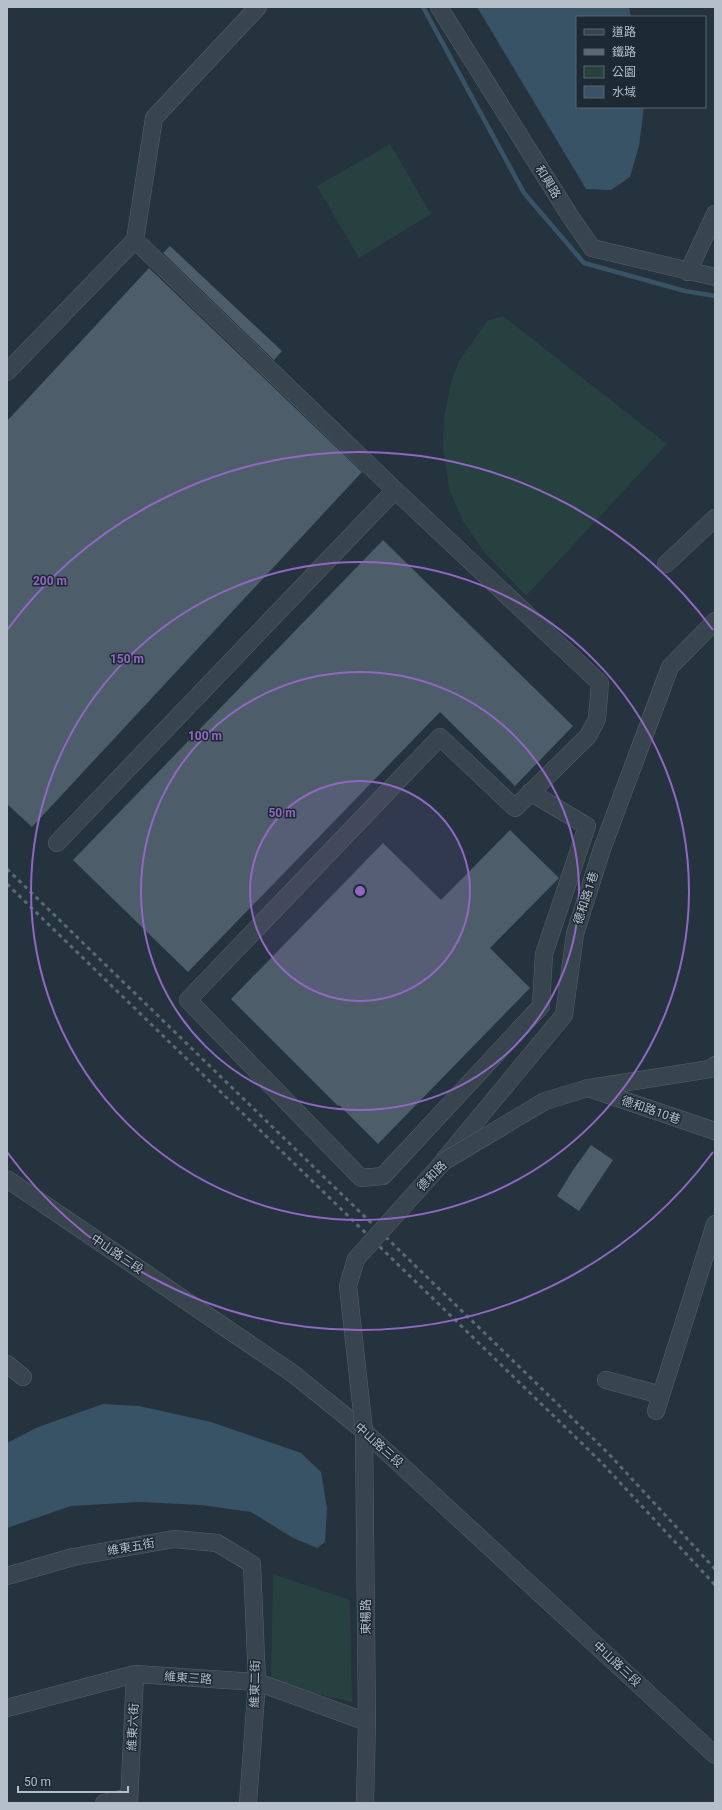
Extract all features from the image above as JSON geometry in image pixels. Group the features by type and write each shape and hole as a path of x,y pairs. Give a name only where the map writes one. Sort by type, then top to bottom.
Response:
{"street":[{"path":"7,372 135,240 154,118 258,7"},
{"name":"和興路","path":"439,7 570,216 592,248 688,272 715,276"},
{"path":"688,272 715,214"},
{"path":"135,240 600,683 597,719 588,736 530,792 515,808 440,737 188,1000 362,1178 383,1176 541,1006 544,954 587,826 530,792"},
{"path":"57,843 396,490"},
{"path":"666,564 715,518"},
{"name":"德和路1巷","path":"443,1162 564,1015 575,934 602,849 670,667 714,624"},
{"name":"德和路","path":"364,1431 348,1286 356,1258 443,1162 545,1101 588,1088 710,1070 715,1065"},
{"name":"德和路10巷","path":"588,1088 715,1131"},
{"name":"中山路三段","path":"7,1179 292,1373 364,1431 715,1755"},
{"path":"606,1380 658,1403 715,1224"},
{"path":"7,1364 23,1377"},
{"name":"東楊路","path":"364,1431 367,1722 365,1803"},
{"name":"維東五街","path":"7,1576 73,1557 174,1539 217,1543 252,1564"},
{"name":"維東二街","path":"248,1803 257,1682 252,1564"},
{"name":"維東三路","path":"7,1708 136,1674 257,1682 367,1722"},
{"name":"維東六街","path":"129,1800 136,1674"},
{"path":"104,1803 129,1800"}],"green space":[{"path":"390,144 431,214 359,258 317,186"},
{"path":"503,316 667,444 526,596 485,553 463,521 449,489 443,447 444,417 452,379 459,361 487,321"},
{"path":"273,1574 350,1600 352,1702 271,1683"}],"water":[{"path":"477,7 629,7 631,16 576,16 576,108 644,108 639,146 630,177 611,190 586,189"},
{"path":"103,1404 139,1406 211,1422 301,1453 321,1472 327,1508 325,1542 317,1548 293,1538 251,1512 201,1505 140,1502 71,1506 7,1528 7,1443 38,1427"}],"building":[{"path":"170,246 282,351 274,360 163,253"},
{"path":"149,268 362,472 32,827 7,804 7,421"},
{"path":"383,540 573,726 515,786 440,712 188,972 73,860"},
{"path":"510,830 559,878 490,948 530,988 378,1144 231,999 383,843 441,900"},
{"path":"591,1145 613,1160 579,1211 557,1196"}],"waterway":[{"path":"423,7 524,193 584,263 685,291 715,296"}],"railway":[{"path":"7,869 608,1453 715,1569"},
{"path":"7,884 600,1461 715,1585"}]}
